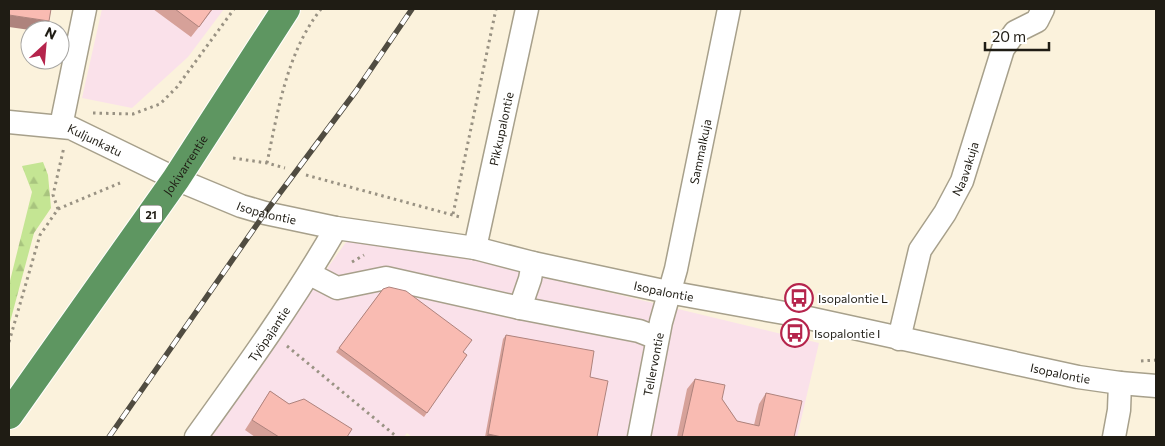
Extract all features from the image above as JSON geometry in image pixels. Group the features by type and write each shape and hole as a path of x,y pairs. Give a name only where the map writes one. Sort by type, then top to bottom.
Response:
{"highway":[{"name":"Jokivarrentie","path":"9,415 176,178 286,9"}],"street":[{"path":"66,127 86,9"},
{"name":"Pikkupalontie","path":"476,248 527,9"},
{"name":"Sammalkuja","path":"668,292 676,269 729,9"},
{"name":"Naavakuja","path":"899,339 920,250 945,213 962,181 1003,49 1015,32 1037,21 1044,9"},
{"name":"Kuljunkatu","path":"9,122 66,127 176,178"},
{"name":"Isopalontie","path":"176,178 241,206 336,228 476,248 533,263 668,292 790,314 1078,378 1120,383 1155,379"},
{"name":"Työpajantie","path":"196,437 271,333 310,274 336,228"},
{"path":"520,308 530,279 533,263"},
{"path":"310,274 337,288 386,278 639,332 658,338"},
{"name":"Tellervontie","path":"639,437 668,292"},
{"path":"1114,437 1119,410 1120,383"}],"path":[{"path":"58,210 53,195 64,146 66,127 88,113 133,114 160,104 177,87 234,9"},
{"path":"267,163 281,93 305,32 321,9"},
{"path":"453,214 496,9"},
{"path":"233,158 267,163 285,168"},
{"path":"306,174 453,214 481,226"},
{"path":"9,342 40,235 58,210 120,184"},
{"path":"271,333 397,437"}],"shaded area":[{"path":"102,9 224,9 188,57 132,108 82,98"},
{"path":"354,231 819,343 797,437 412,437 407,433 404,437 206,437"}],"green space":[{"path":"43,162 48,175 51,208 34,233 9,326 9,285 32,192 22,166"}],"building":[{"path":"9,9 51,9 49,20 9,15"},
{"path":"175,9 212,9 199,27"},
{"path":"389,287 406,291 472,340 463,352 467,355 427,413 339,348 383,289"},
{"path":"506,335 594,351 590,377 608,381 597,437 502,437 488,434"},
{"path":"695,379 725,385 722,399 737,421 759,426 766,393 802,401 794,437 682,437"},
{"path":"270,391 289,404 304,399 352,429 347,437 279,437 252,420"}],"railway":[{"path":"109,437 265,213 356,91 412,9"}],"place":[{"name":"Isopalontie L","path":"799,298"},
{"name":"Isopalontie I","path":"795,333"}]}
